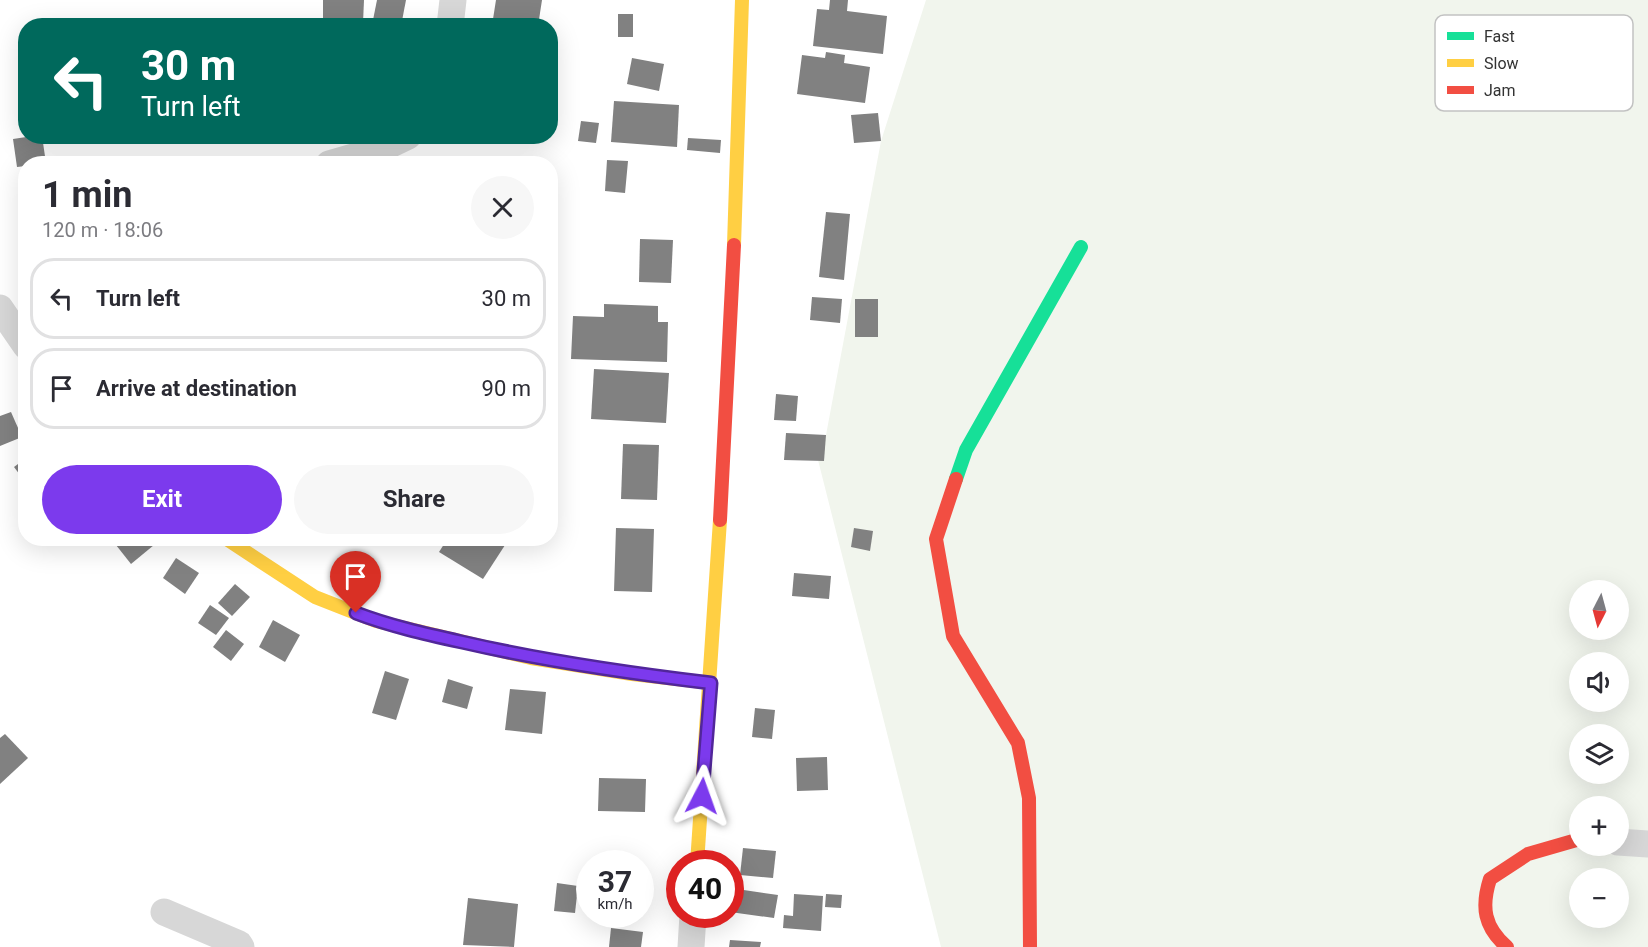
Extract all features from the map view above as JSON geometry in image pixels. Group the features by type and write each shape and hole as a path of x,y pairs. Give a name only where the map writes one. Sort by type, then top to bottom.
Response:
{"street":[{"path":"451,18 453,0"},
{"path":"698,850 711,683 732,308 742,0"},
{"path":"357,156 391,144"},
{"path":"1030,947 1029,798 1018,743 953,636 936,539 966,450 1082,247"},
{"path":"0,308 18,334"},
{"path":"237,546 315,597 376,621 531,658 632,674 711,683"},
{"path":"1507,947 1499,941 1484,904 1490,879 1528,854 1569,841"},
{"path":"1629,843 1648,844"},
{"path":"164,912 239,944 241,947"},
{"path":"691,947 692,928"}],"shaded area":[{"path":"926,0 1648,0 1648,947 941,947 818,460 826,435 881,141"}],"building":[{"path":"323,0 364,0 363,18 323,18"},
{"path":"377,0 406,0 403,18 373,18"},
{"path":"496,0 542,0 539,18 493,18"},
{"path":"830,0 848,0 847,11 887,16 883,54 813,46 817,9 829,10"},
{"path":"618,14 633,14 633,37 618,37"},
{"path":"826,52 845,55 844,63 870,67 865,103 797,94 802,55 825,58"},
{"path":"632,58 664,64 659,91 627,84"},
{"path":"614,101 679,105 677,147 611,142"},
{"path":"878,113 881,141 854,143 851,115"},
{"path":"581,121 599,123 596,143 578,141"},
{"path":"18,138 18,144 43,144 45,156 18,156 17,167 13,139"},
{"path":"688,138 721,140 720,153 687,150"},
{"path":"607,160 628,161 625,193 605,191"},
{"path":"826,212 850,214 844,280 819,277"},
{"path":"640,239 673,240 671,283 639,282"},
{"path":"812,297 842,299 840,323 810,320"},
{"path":"855,299 878,299 878,337 855,337"},
{"path":"604,304 658,306 658,322 668,322 667,362 571,359 573,316 604,317"},
{"path":"594,369 669,373 666,423 591,419"},
{"path":"776,394 798,396 796,421 774,420"},
{"path":"11,412 18,428 18,439 0,446 0,416"},
{"path":"786,433 826,435 824,461 784,460"},
{"path":"623,444 659,445 657,500 621,499"},
{"path":"616,528 654,529 652,592 614,591"},
{"path":"854,528 873,531 870,551 851,547"},
{"path":"117,546 153,546 131,564"},
{"path":"443,546 504,546 483,579 439,552"},
{"path":"176,558 199,573 185,594 163,578"},
{"path":"794,573 831,576 829,599 792,596"},
{"path":"235,584 250,597 232,616 218,603"},
{"path":"210,605 229,618 216,635 198,623"},
{"path":"273,620 300,635 285,662 259,647"},
{"path":"226,630 244,644 231,661 213,647"},
{"path":"385,671 409,679 396,720 372,713"},
{"path":"448,679 473,687 467,709 442,702"},
{"path":"510,689 546,692 542,734 505,730"},
{"path":"755,708 775,710 772,739 752,737"},
{"path":"5,734 28,758 0,784 0,738"},
{"path":"827,757 828,790 797,791 796,758"},
{"path":"599,778 646,779 645,812 598,811"},
{"path":"743,848 776,851 773,878 744,875"},
{"path":"557,883 576,886 575,913 554,911"},
{"path":"744,890 778,895 774,918 744,914"},
{"path":"794,894 823,896 821,931 783,928 784,915 793,916"},
{"path":"826,894 842,895 841,908 825,907"},
{"path":"468,898 518,904 514,947 463,945"},
{"path":"611,928 643,932 641,947 609,947"},
{"path":"730,940 761,942 760,947 729,947"}],"traffic: fast":[{"path":"956,479 966,450 1081,247"}],"traffic: slow":[{"path":"734,245 742,0"},
{"path":"698,850 720,520"},
{"path":"237,546 315,597 376,621 531,658 632,674 711,683"}],"traffic: jam":[{"path":"720,520 734,245"},
{"path":"956,479 936,539 953,636 1018,743 1029,798 1030,947"},
{"path":"1507,947 1493,932 1486,916 1487,889 1490,879 1528,854 1569,842"}],"route":[{"path":"356,613 376,621 531,658 632,674 711,683 702,796"}]}
